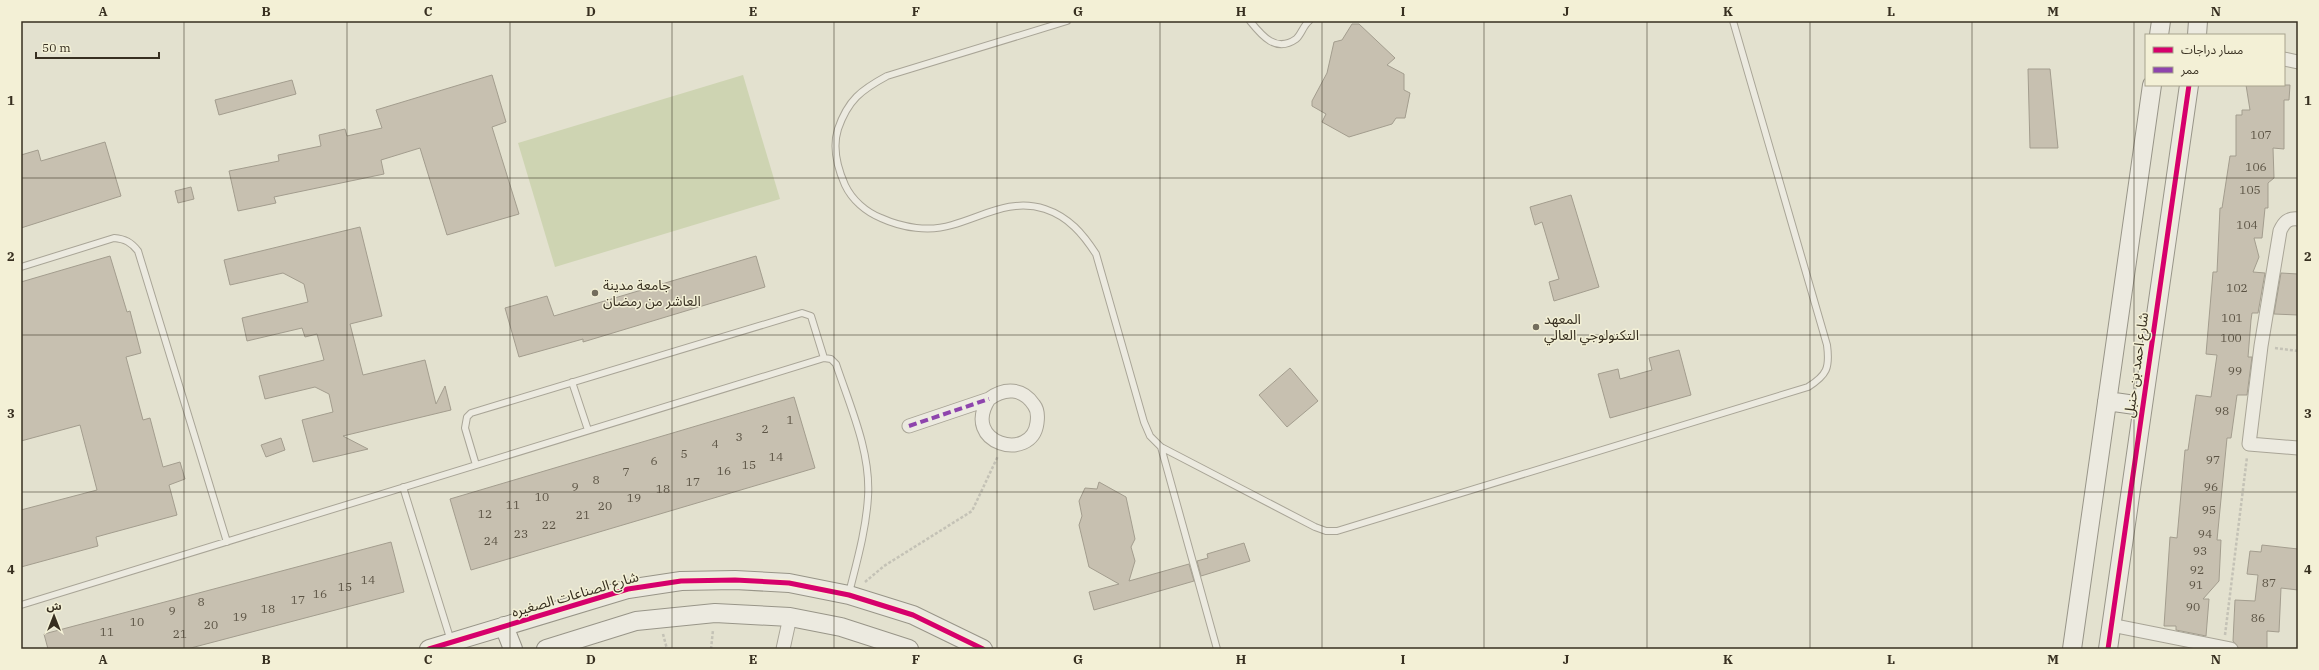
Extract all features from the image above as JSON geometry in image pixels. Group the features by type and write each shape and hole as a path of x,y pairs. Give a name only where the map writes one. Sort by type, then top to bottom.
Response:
{"street":[{"path":"2159,34 2161,21"},
{"path":"2196,34 2198,21"},
{"path":"2285,59 2298,62"},
{"name":"شارع احمد بن حنبل","path":"2072,649 2152,86"},
{"name":"شارع احمد بن حنبل","path":"2108,649 2142,406 2190,86"},
{"path":"2298,219 2292,218 2283,223 2280,231 2261,346 2249,444 2298,448"},
{"path":"909,426 989,399 997,393 1009,390 1020,392 1029,397 1036,408 1037,426 1026,441 1016,445 1003,445 994,441 983,425 984,407 989,399"},
{"path":"2107,401 2142,406"},
{"name":"شارع الصناعات الصغيره","path":"429,649 628,588 681,581 735,580 789,583 849,594 912,615 983,649"},
{"path":"546,649 636,621 675,616 752,614 790,618 841,627 908,649"},
{"path":"783,649 790,618"},
{"path":"2111,625 2227,648"},
{"path":"504,626 513,649"}],"lane":[{"path":"1067,21 887,76 862,90 844,112 835,138 836,167 848,193 868,212 894,224 922,229 951,226 999,208 1022,205 1045,209 1066,219 1084,234 1096,254 1144,422 1150,436 1161,447 1315,527 1337,531 1808,387 1822,378 1829,362 1827,345 1732,21"},
{"path":"1250,21 1263,37 1273,44 1286,44 1297,38 1309,21"},
{"path":"21,267 114,238 124,239 132,243 138,251 227,542"},
{"path":"476,465 465,428 467,417 471,413 802,313 811,316 824,358"},
{"path":"21,605 824,358 831,359 836,364 866,460 868,496 864,533 849,594"},
{"path":"572,382 588,430"},
{"path":"1161,447 1217,649"},
{"path":"403,488 451,642"}],"path":[{"path":"2261,346 2298,351"},
{"path":"2227,648 2249,444"},
{"path":"849,594 884,566 972,511 1003,445"}],"green space":[{"path":"743,75 780,199 555,267 518,143"}],"building":[{"path":"1352,24 1359,24 1395,58 1387,65 1404,74 1404,90 1410,93 1405,118 1396,118 1392,124 1349,137 1322,122 1326,114 1312,106 1312,101 1327,73 1334,42 1342,40"},
{"path":"2028,69 2050,69 2058,148 2030,148"},
{"path":"492,75 506,122 492,127 519,214 447,235 420,148 381,160 384,174 274,197 276,203 238,211 229,171 279,161 278,155 321,146 319,135 345,129 347,136 382,128 376,110"},
{"path":"292,80 296,94 219,115 215,100"},
{"path":"2290,85 2289,100 2284,100 2284,149 2273,148 2274,178 2268,183 2268,208 2265,208 2262,238 2254,238 2259,257 2253,272 2265,273 2258,313 2252,313 2248,357 2252,357 2247,395 2237,395 2231,438 2227,438 2217,540 2221,540 2219,581 2203,599 2209,599 2206,636 2176,630 2176,626 2164,626 2170,537 2177,538 2185,450 2188,450 2196,395 2211,397 2217,355 2206,354 2213,272 2217,272 2220,208 2222,208 2230,156 2236,156 2236,115 2242,115 2242,110 2250,110 2246,86"},
{"path":"105,142 121,196 21,228 21,155 38,150 41,161"},
{"path":"191,187 194,199 178,203 175,191"},
{"path":"1571,195 1599,287 1554,301 1549,282 1559,279 1542,222 1535,225 1530,207"},
{"path":"360,227 382,316 350,324 363,375 425,360 436,404 445,386 451,410 343,436 368,449 313,462 302,420 333,412 329,394 315,387 265,399 259,376 324,360 317,334 305,337 302,328 247,341 242,318 308,302 304,284 283,273 230,285 224,260"},
{"path":"110,256 127,312 130,311 141,353 126,357 143,420 150,418 163,467 180,462 185,479 169,485 177,515 96,537 98,546 21,567 21,510 97,490 80,425 21,441 21,282"},
{"path":"756,256 765,287 583,342 583,339 519,357 505,308 547,296 554,316"},
{"path":"2281,273 2298,274 2298,315 2274,314"},
{"path":"1679,350 1691,395 1610,418 1598,374 1618,369 1620,379 1652,370 1649,358"},
{"path":"1290,368 1318,401 1287,427 1259,395"},
{"path":"794,397 815,468 471,570 450,499"},
{"path":"281,438 285,450 266,457 261,445"},
{"path":"1099,482 1126,497 1135,539 1131,547 1135,561 1129,581 1189,564 1194,581 1094,610 1089,592 1119,584 1089,567 1079,525 1082,516 1079,501 1085,488 1097,489"},
{"path":"391,542 404,592 187,649 48,649 44,634"},
{"path":"1244,543 1250,561 1201,576 1197,561 1208,558 1207,554"},
{"path":"2262,545 2298,549 2298,590 2281,588 2279,632 2267,631 2267,649 2239,649 2233,641 2235,600 2255,601 2258,575 2247,574 2250,551 2261,552"}],"marked path":[{"path":"909,426 989,399"}],"cycle path":[{"path":"2108,649 2189,86"},
{"path":"429,649 628,589 681,581 735,580 789,583 849,595 913,615 983,649"}],"place":[{"name":"جامعة مدينة العاشر من رمضان","path":"595,293"},
{"name":"المعهد التكنولوجي العالي","path":"1536,327"}]}
